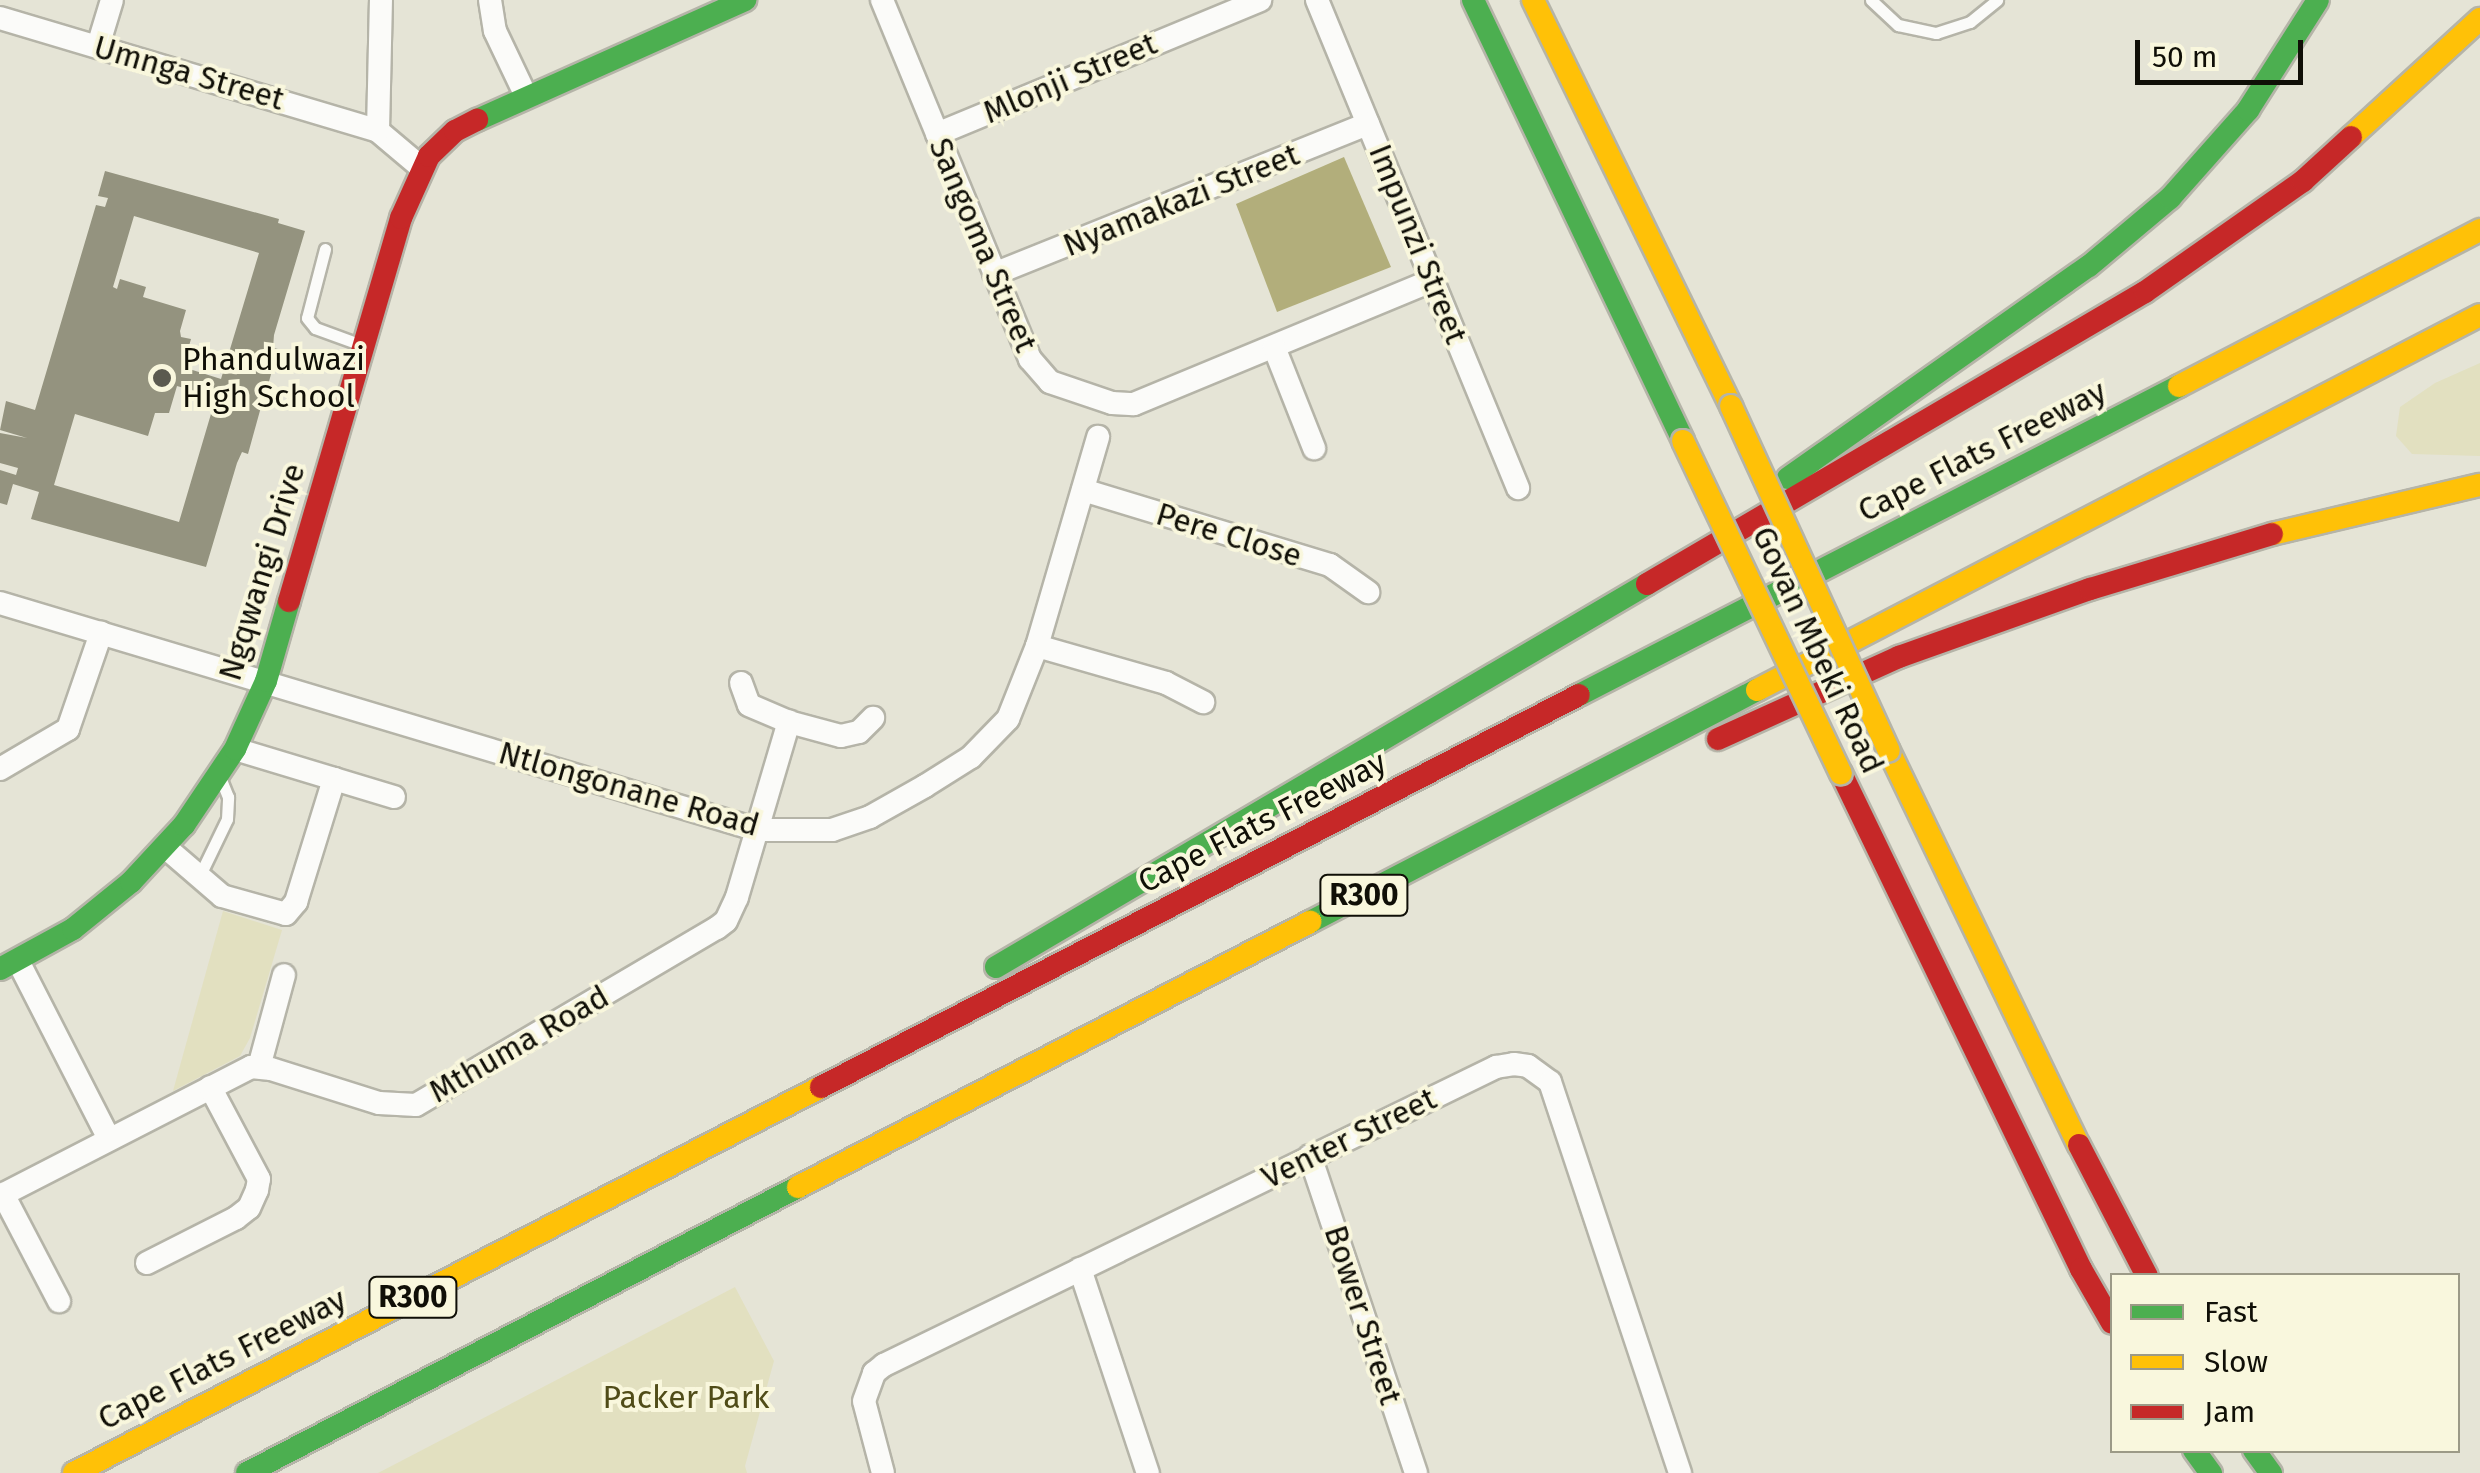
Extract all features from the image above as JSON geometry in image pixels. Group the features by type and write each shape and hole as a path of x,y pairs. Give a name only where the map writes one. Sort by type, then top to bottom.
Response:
{"main road":[{"name":"Ngqwangi Drive","path":"9,965 98,910 165,847 234,748 266,681 401,218 422,168 442,140 526,96 746,0"},
{"name":"Govan Mbeki Road","path":"1473,0 1841,774 2110,1320"},
{"name":"Govan Mbeki Road","path":"1533,0 1732,406 2034,1058 2145,1273"},
{"path":"1672,572 1813,458 2030,308 2134,230 2228,137 2274,76 2318,0"},
{"path":"753,1120 970,982 1672,572 2210,251 2360,132 2480,19"},
{"name":"Cape Flats Freeway","path":"74,1473 2480,230"},
{"name":"R300","path":"247,1473 2480,315"},
{"path":"1695,750 1899,657 2090,590 2305,524 2480,485"},
{"path":"1208,976 1418,889 1659,768"},
{"path":"2256,1453 2272,1473"}],"street":[{"path":"98,46 112,0"},
{"path":"378,130 381,0"},
{"path":"490,0 495,31 526,96"},
{"name":"Sangoma Street","path":"882,0 994,274 1040,374 1050,382 1112,403 1134,404 1433,280"},
{"name":"Mlonji Street","path":"937,134 1260,0"},
{"name":"Impunzi Street","path":"1317,0 1518,488"},
{"name":"Umnga Street","path":"0,18 378,130 422,168"},
{"name":"Nyamakazi Street","path":"994,274 1368,124"},
{"path":"1274,346 1314,448"},
{"name":"Ntlongonane Road","path":"0,603 758,830 832,830 870,817 970,756 1008,719 1037,646 1098,437"},
{"name":"Pere Close","path":"1083,490 1330,565 1368,592"},
{"path":"0,769 68,729 101,633"},
{"path":"1037,646 1166,684 1203,702"},
{"path":"741,682 749,705 789,722 841,736 859,732 873,718"},
{"name":"Mthuma Road","path":"260,1066 379,1103 416,1104 726,921 758,830 789,722"},
{"path":"234,748 394,798"},
{"path":"165,847 231,900 280,916 290,912 334,779"},
{"path":"9,965 108,1137"},
{"path":"59,1301 2,1195 108,1137 260,1066 284,975"},
{"name":"Venter Street","path":"883,1473 864,1401 874,1373 1310,1156 1496,1067 1514,1064 1539,1072 1550,1082 1680,1473"},
{"path":"147,1263 236,1218 249,1208 257,1190 259,1178 210,1087"},
{"name":"Bower Street","path":"1310,1156 1416,1473"},
{"path":"1080,1269 1148,1473"}],"lane":[{"path":"1871,0 1898,25 1924,33 1960,28 1997,0"},
{"path":"325,249 308,318 315,328 365,346"},
{"path":"199,877 227,819 228,797 219,773"}],"green space":[{"path":"2480,363 2480,456 2412,454 2396,436 2400,407 2435,383"},
{"path":"223,911 282,930 250,1038 240,1056 173,1091"},
{"name":"Packer Park","path":"735,1287 774,1361 745,1466 747,1473 378,1473"}],"shaded area":[{"path":"1344,157 1391,267 1277,312 1236,204"}],"building":[{"path":"105,171 279,219 278,223 305,231 274,335 273,348 278,349 265,396 270,397 266,409 261,407 248,454 242,452 237,463 206,567 31,519 39,492 13,484 7,505 0,503 0,470 16,475 18,468 0,463 0,433 27,438 0,430 6,401 35,410 96,205 105,207 108,198 98,196","holes":["134,216 259,253 221,379 183,367 191,339 181,337 186,310 143,297 146,287 120,279 117,289 113,287","177,386 216,397 179,522 54,485 75,414 148,436 155,413 169,413"]}],"traffic: fast":[{"path":"477,120 745,0"},
{"path":"1473,0 1683,441"},
{"path":"1788,478 2089,266 2170,198 2248,110 2318,0"},
{"path":"1579,695 2179,386"},
{"path":"996,967 1647,584"},
{"path":"0,969 73,929 131,882 184,825 235,749 266,681 289,601"},
{"path":"1310,922 1757,690"},
{"path":"247,1473 798,1187"},
{"path":"2196,1453 2211,1473"},
{"path":"2256,1453 2271,1473"}],"traffic: slow":[{"path":"1533,0 1731,406"},
{"path":"2351,137 2480,19"},
{"path":"2179,386 2480,230"},
{"path":"1757,690 2480,315"},
{"path":"1731,406 1889,751"},
{"path":"1683,441 1841,773"},
{"path":"2272,534 2480,485"},
{"path":"1889,751 2079,1145"},
{"path":"798,1187 1310,922"},
{"path":"74,1473 821,1087"}],"traffic: jam":[{"path":"289,601 401,218 429,156 455,131 477,120"},
{"path":"1647,584 2145,292 2303,181 2351,137"},
{"path":"1718,739 1899,657 2090,589 2272,534"},
{"path":"821,1087 1579,695"},
{"path":"1841,773 2081,1269 2110,1320"},
{"path":"2079,1145 2145,1273"}],"place":[{"name":"Phandulwazi High School","path":"162,378"}]}
